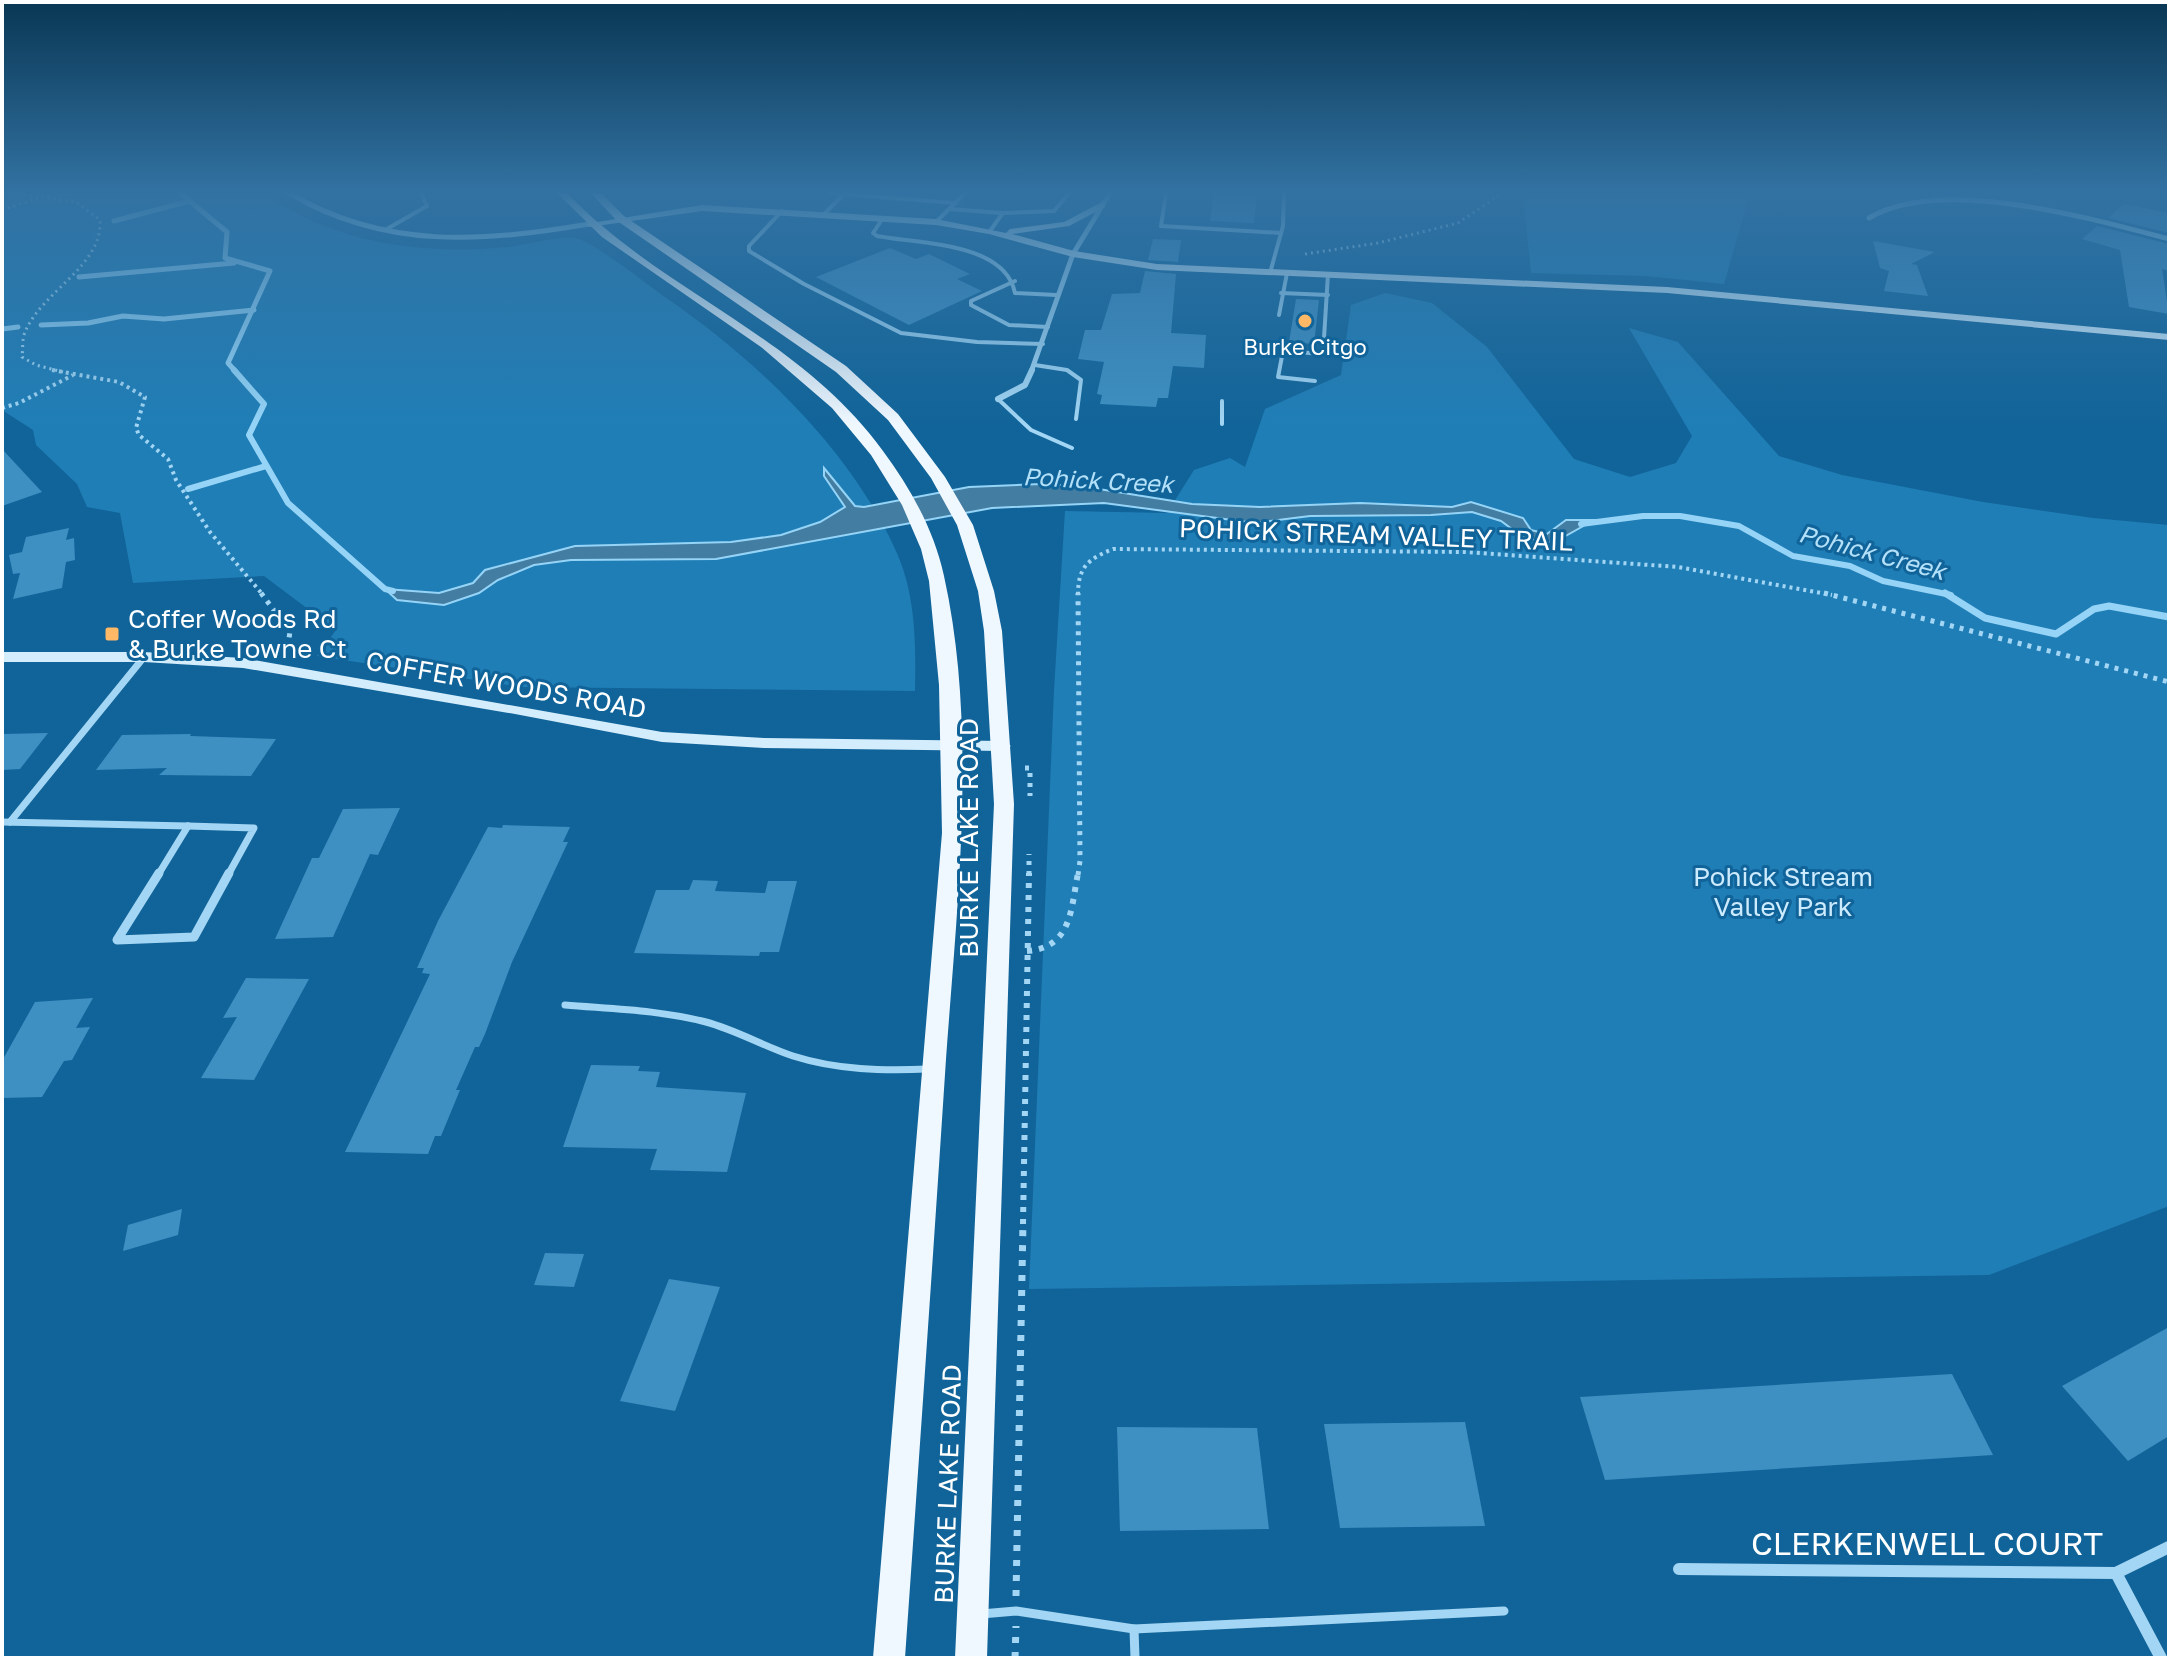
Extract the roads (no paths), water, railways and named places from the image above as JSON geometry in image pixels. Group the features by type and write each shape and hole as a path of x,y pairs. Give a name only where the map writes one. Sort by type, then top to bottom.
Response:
{"main road":[{"name":"BURKE LAKE ROAD","path":"657,270 767,345 850,418 898,485 923,534 939,589 954,746 952,833 889,1658"},
{"name":"BURKE LAKE ROAD","path":"697,270 841,369 893,417 938,477 965,525 986,591 993,631 1003,746 1003,851 971,1658"}],"street":[{"path":"998,399 1025,385 1043,344 1066,270"},
{"path":"1222,270 1692,291 2169,337"},
{"name":"COFFER WOODS ROAD","path":"2,657 144,657 267,667 662,737 764,743 1003,746"},
{"path":"6,822 144,657"},
{"path":"6,822 188,826 254,828 194,937 117,940 188,826"},
{"name":"CLERKENWELL COURT","path":"1679,1569 2116,1573 2169,1547"},
{"path":"2116,1573 2161,1658"}],"lane":[{"path":"781,270 885,325 914,335 1043,344"},
{"path":"1005,270 1015,281 1015,293 1056,295"},
{"path":"1279,315 1287,273"},
{"path":"1315,381 1278,377 1283,351 1323,354 1328,274"},
{"path":"1015,281 980,295 971,301 971,305 1009,325 1048,327"},
{"path":"1281,293 1328,295"},
{"path":"1035,365 1071,370 1079,375 1076,419"},
{"path":"998,399 1031,433 1072,448"},
{"path":"1222,401 1222,424"},
{"path":"565,1005 687,1018 730,1028 792,1055 822,1064 881,1071 934,1069"},
{"path":"973,1614 1016,1611 1134,1629 1504,1611"},
{"path":"1134,1629 1135,1658"}],"waterway":[{"path":"79,277 151,270"},
{"name":"Pohick Creek","path":"252,310 268,270"},
{"path":"41,325 88,323 123,316 164,319 252,310"},
{"name":"Pohick Creek","path":"236,372 228,363 252,310"},
{"path":"2,329 18,327"},
{"name":"Pohick Creek","path":"234,370 264,404 249,435 288,503 385,589 393,591"},
{"path":"188,489 266,466"},
{"name":"Pohick Creek","path":"1581,524 1643,516 1680,516 1739,526 1793,556 1850,566 1883,581 1947,594"},
{"name":"Pohick Creek","path":"1947,594 1951,595"},
{"name":"Pohick Creek","path":"1947,594 1985,618 2056,634 2094,609 2109,606 2169,617"}],"place":[{"name":"Burke Citgo","path":"1305,321"},
{"name":"Coffer Woods Rd & Burke Towne Ct","path":"112,634"}],"park label":[{"name":"Pohick Stream Valley Park","path":"1783,892"}]}
